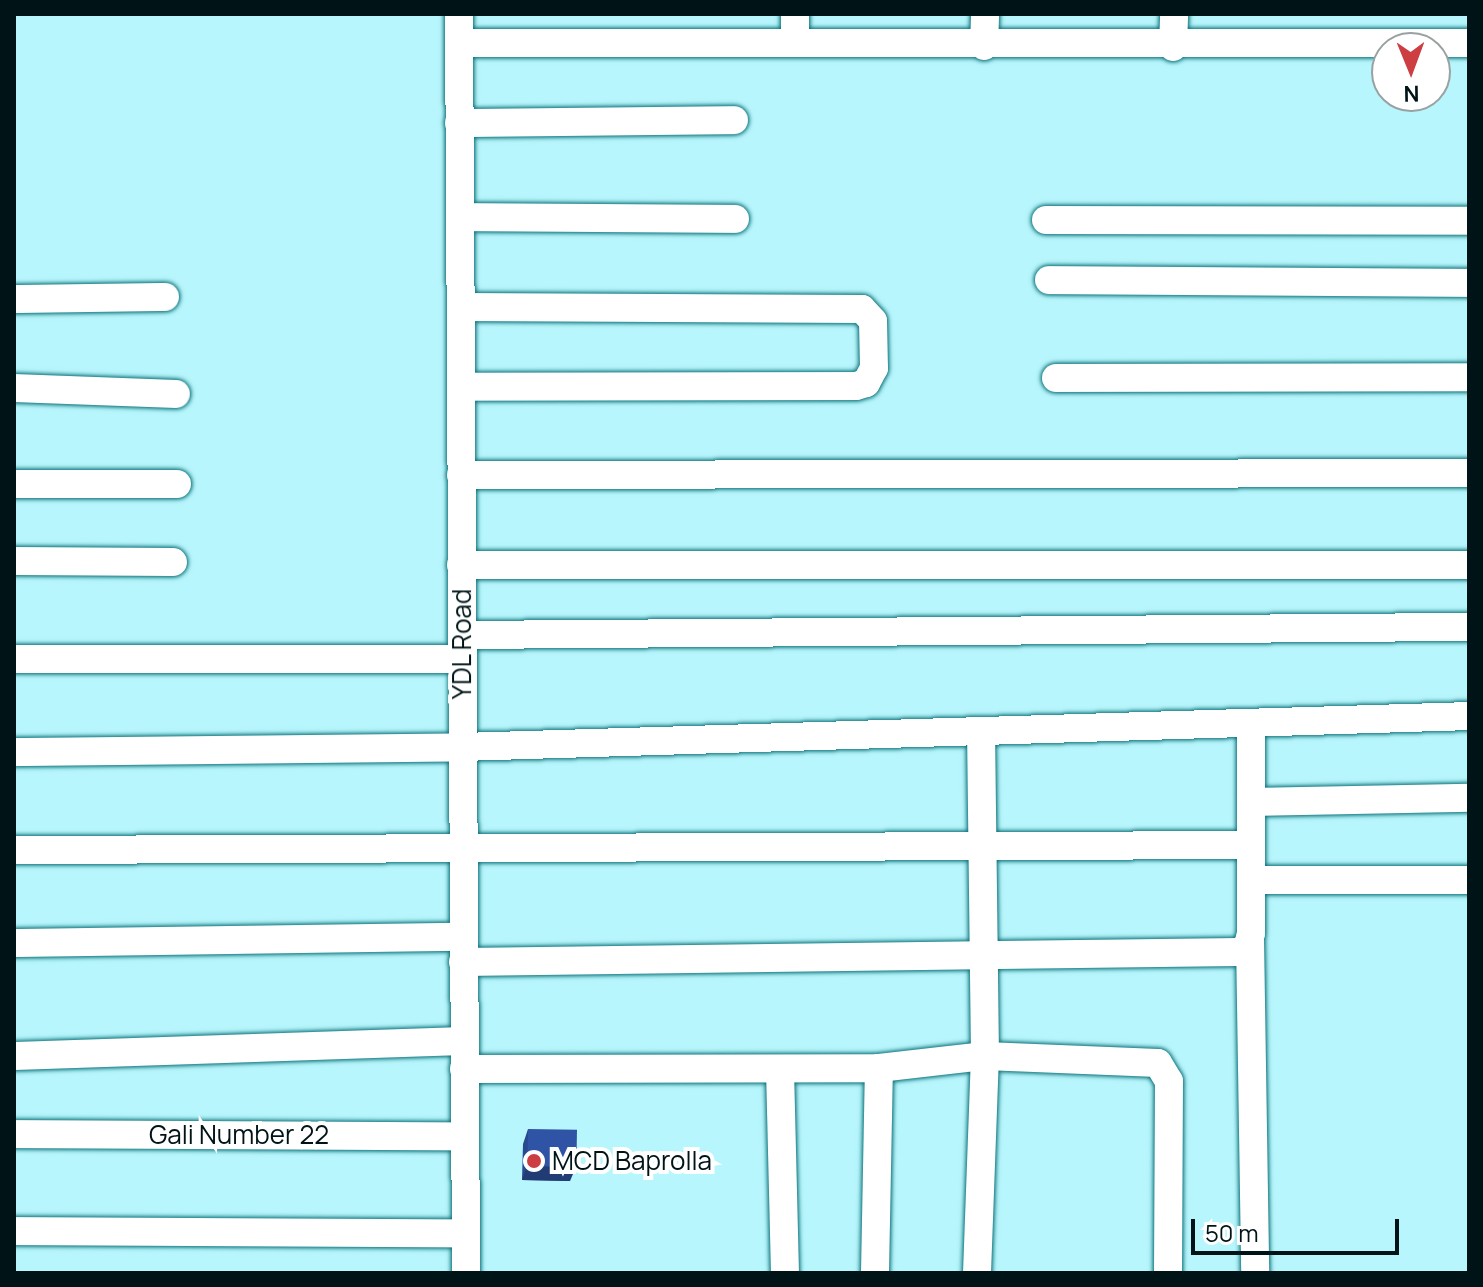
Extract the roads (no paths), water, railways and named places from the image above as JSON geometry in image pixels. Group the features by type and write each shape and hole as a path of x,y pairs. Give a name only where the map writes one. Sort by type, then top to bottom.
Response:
{"street":[{"name":"YDL Road","path":"459,14 466,1273"},
{"path":"795,14 795,43"},
{"path":"984,46 985,14"},
{"path":"1173,47 1174,14"},
{"path":"459,43 1173,47 1469,43"},
{"path":"459,123 734,120"},
{"path":"460,217 735,219"},
{"path":"1046,220 1469,221"},
{"path":"1049,280 1469,283"},
{"path":"14,299 165,297"},
{"path":"461,307 862,309 873,321 874,368 866,383 856,386 461,387"},
{"path":"1056,378 1469,377"},
{"path":"14,388 176,394"},
{"path":"461,475 1469,473"},
{"path":"14,484 177,484"},
{"path":"14,561 173,562"},
{"path":"461,565 1469,565"},
{"path":"14,659 1469,627"},
{"path":"14,752 462,747 1469,716"},
{"path":"1251,725 1250,939 1255,1273"},
{"path":"977,1273 985,1056 981,733"},
{"path":"1251,802 1469,798"},
{"path":"14,850 1251,845"},
{"path":"1251,880 1469,880"},
{"path":"14,943 463,950 1224,954 1239,952 1250,939"},
{"path":"14,1056 464,1041"},
{"path":"464,1069 879,1068 985,1056 1149,1062 1166,1069 1168,1273"},
{"path":"875,1273 879,1068"},
{"path":"780,1069 785,1273"},
{"name":"Gali Number 22","path":"14,1134 465,1136"},
{"path":"14,1231 465,1233"}],"place":[{"name":"MCD Baprolla","path":"534,1161"}]}
